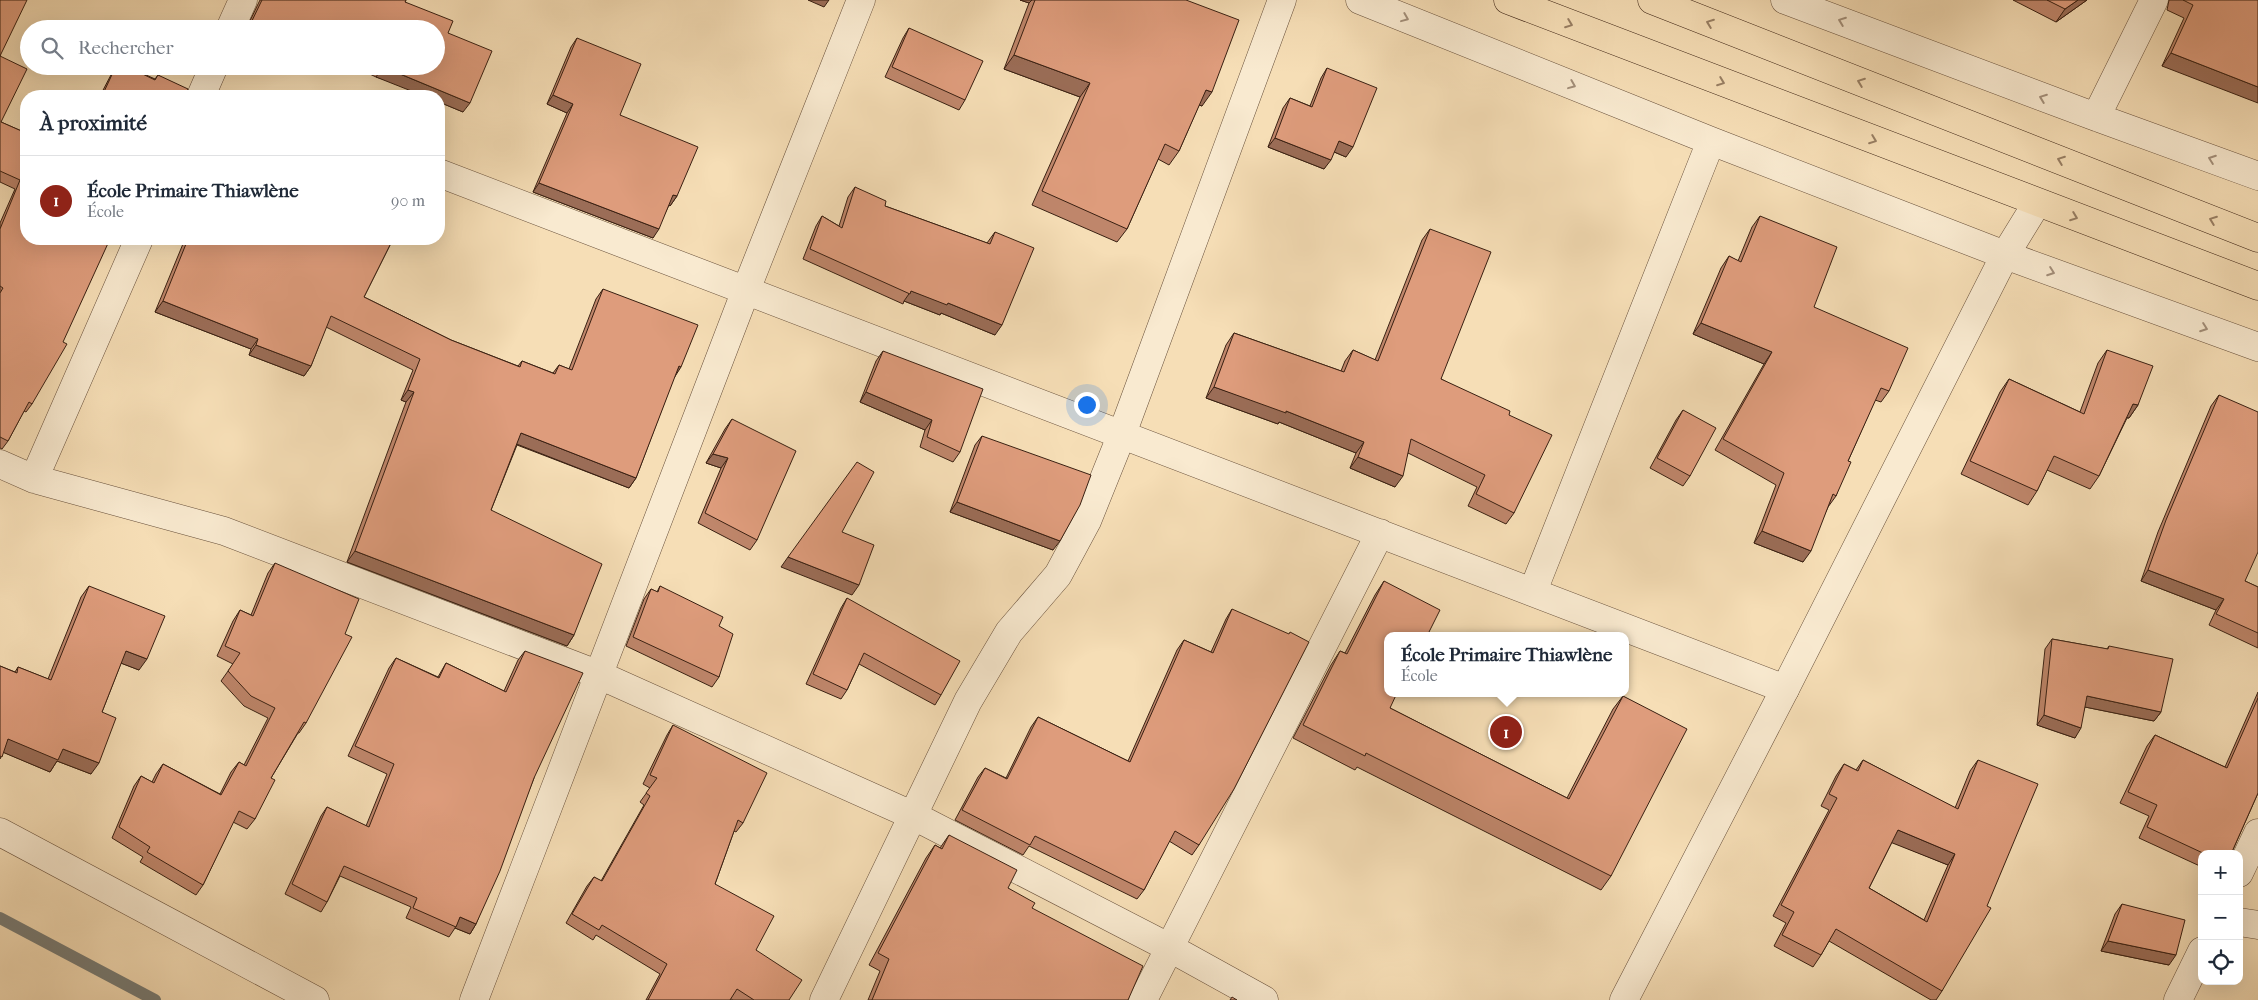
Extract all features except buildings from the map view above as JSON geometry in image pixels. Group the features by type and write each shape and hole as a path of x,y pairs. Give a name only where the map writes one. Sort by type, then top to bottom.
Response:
{"highway":[{"path":"1508,0 2036,203 2258,286"},
{"path":"1652,0 2258,238"}],"street":[{"path":"234,20 243,0"},
{"path":"474,1000 597,674 861,0"},
{"path":"824,1000 968,701 1004,640 1062,567 1087,521 1122,434 1282,0"},
{"path":"1360,0 1711,141 2005,255 2258,347"},
{"path":"1785,0 2096,118 2258,176"},
{"path":"2096,118 2154,0"},
{"path":"204,90 210,75"},
{"path":"1533,591 1711,141"},
{"path":"445,175 1785,688"},
{"path":"1624,1000 2005,255 2036,203"},
{"path":"34,479 136,245"},
{"path":"0,464 34,479 224,531 597,674 914,816 1170,948 1264,1000"},
{"path":"1143,1000 1380,533"},
{"path":"0,832 315,1000"},
{"path":"2243,865 2258,833"},
{"path":"2243,923 2258,925"},
{"path":"2178,1000 2198,959"}],"waterway":[{"path":"0,918 155,1000"}],"place":[{"name":"École Primaire Thiawlène","path":"1506,732"}]}
